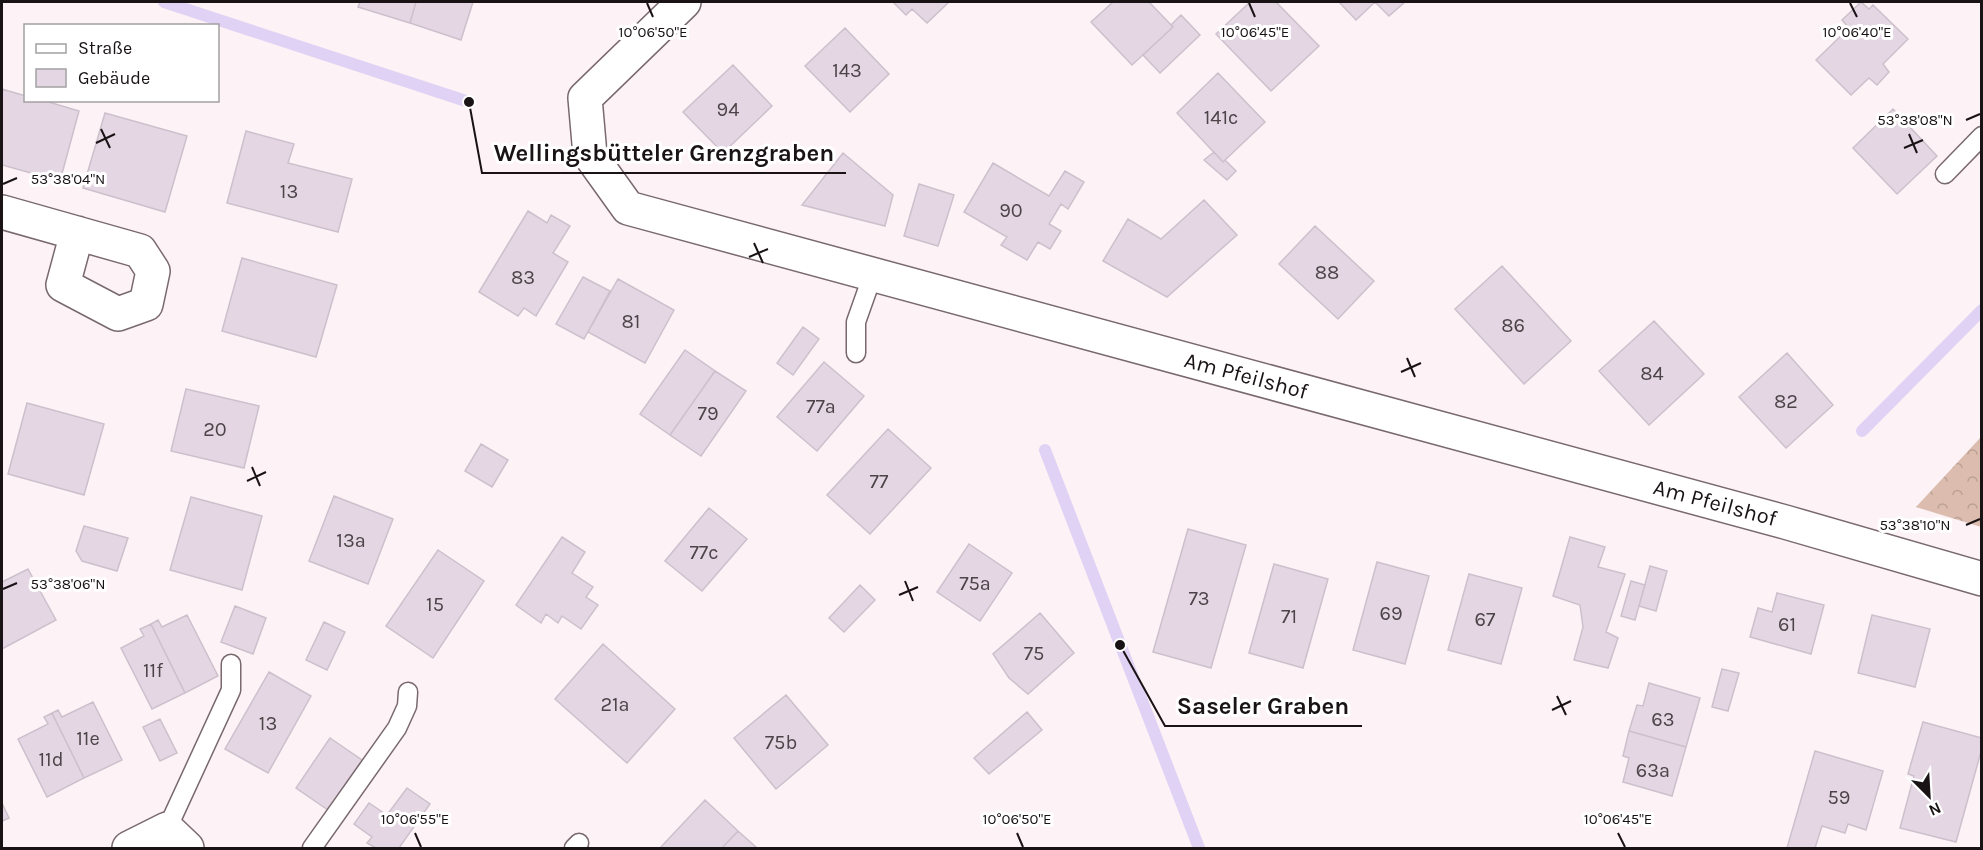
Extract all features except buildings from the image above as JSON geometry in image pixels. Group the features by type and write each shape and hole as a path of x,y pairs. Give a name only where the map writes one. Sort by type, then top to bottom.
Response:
{"street":[{"name":"Am Pfeilshof","path":"684,2 585,98 590,155 628,208 1774,519 1982,579"},
{"path":"2,212 76,233"},
{"path":"129,849 177,839"}],"lane":[{"path":"1945,174 1982,136"},
{"path":"856,353 856,322 873,274"},
{"path":"177,839 231,690 231,664"},
{"path":"312,849 397,728 407,706 408,692"}],"green space":[{"path":"1981,437 1981,527 1916,507"}],"waterway":[{"path":"164,2 469,102"},
{"path":"1862,431 1982,310"},
{"path":"1045,450 1199,848"}],"place":[{"name":"Wellingsbütteler Grenzgraben","path":"469,102"},
{"name":"Saseler Graben","path":"1120,645"}]}
